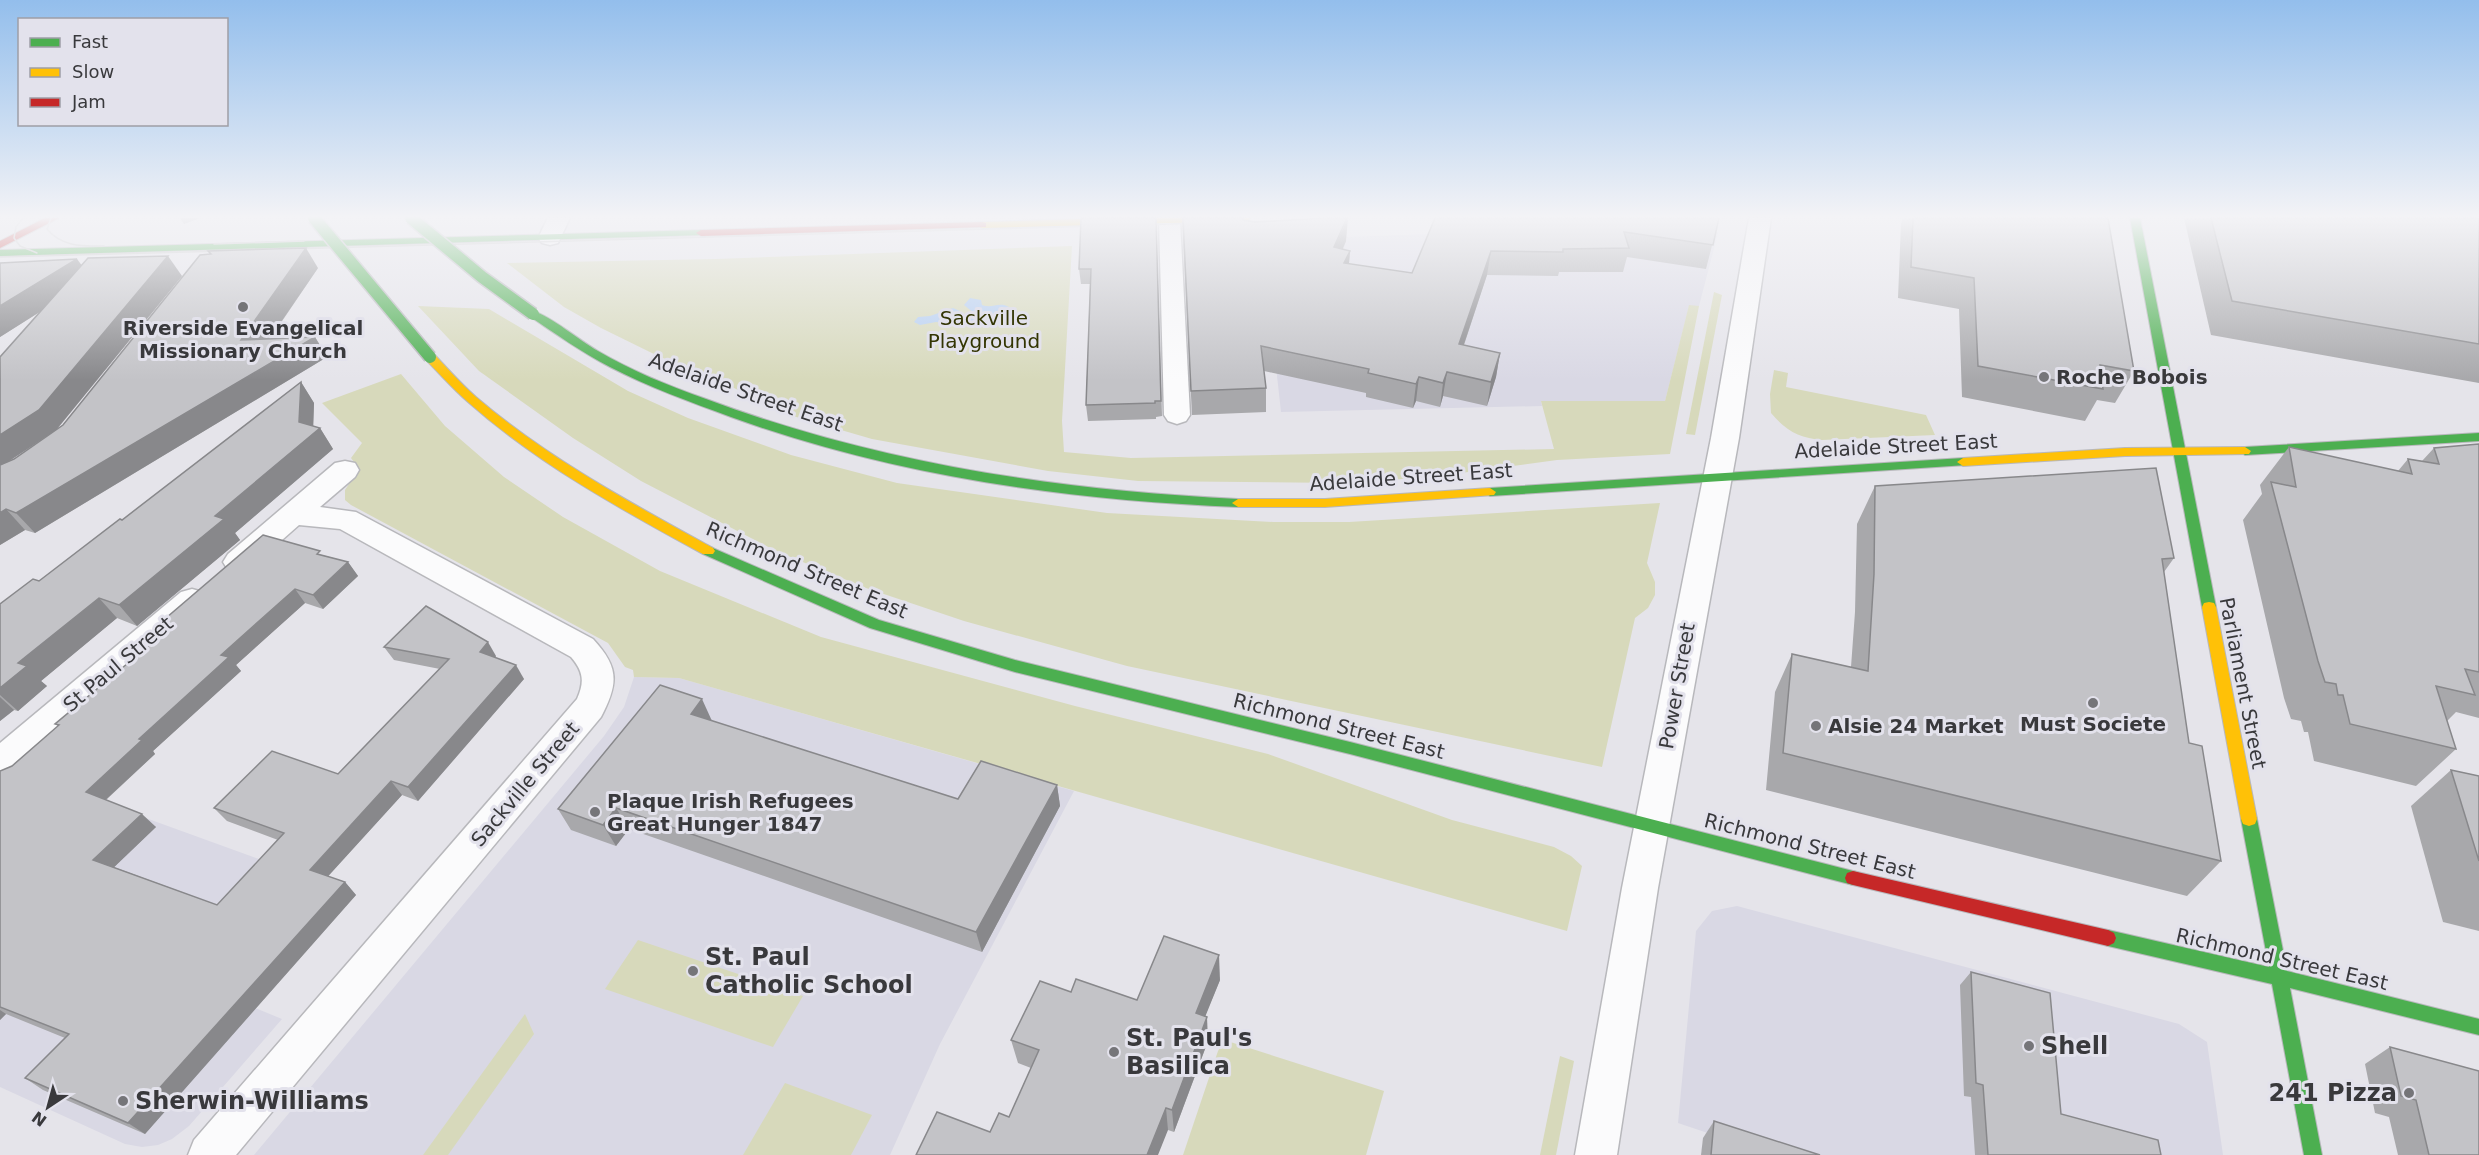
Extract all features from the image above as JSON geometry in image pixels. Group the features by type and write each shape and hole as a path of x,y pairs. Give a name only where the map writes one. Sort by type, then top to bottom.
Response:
{"main road":[{"name":"Richmond Street East","path":"359,272 430,357 475,402 567,471 666,530 718,557 875,624 1015,666 1350,748 1891,887 2355,994 2479,1027"},
{"name":"Adelaide Street East","path":"476,272 533,314 606,360 657,384 798,436 925,468 1055,490 1172,501 1301,504 1716,476 2125,452 2249,451 2479,437"},
{"name":"Parliament Street","path":"2145,272 2313,1155"}],"street":[{"path":"1171,272 1177,415"},
{"name":"Power Street","path":"1596,1155 1652,826 1716,476 1725,438 1751,272"},
{"name":"St Paul Street","path":"0,763 295,515 345,470"},
{"name":"Sackville Street","path":"209,1155 589,708 598,692 598,671 593,659 582,648 346,519 295,515"}],"shaded area":[{"path":"1266,272 1708,272 1699,306 1689,306 1665,401 1541,401 1542,406 1281,412"},
{"name":"St. Paul Catholic School","path":"634,677 679,678 1074,791 940,1044 890,1155 254,1155 604,736 624,707"},
{"path":"19,772 259,859 157,968 282,1019 189,1126 172,1139 158,1145 142,1147 125,1144 0,1087 0,789"},
{"path":"1737,906 2179,1024 2207,1042 2223,1155 1773,1155 1678,1123 1696,931 1712,911"}],"green space":[{"name":"Sackville Playground","path":"519,272 1071,272 1062,421 1064,452 1131,458 1554,449 1541,401 1665,401 1689,305 1699,306 1670,454 1557,460 1431,477 1345,483 1138,481 1048,471 872,439 786,414 728,385 658,356 564,307"},
{"path":"1714,292 1722,295 1695,435 1686,434"},
{"path":"418,306 489,309 628,391 688,418 791,455 897,483 1107,513 1273,522 1349,522 1660,503 1647,563 1655,582 1655,595 1648,608 1635,618 1602,767 1127,666 964,621 866,588 776,551 641,481 573,438 479,371"},
{"path":"1774,370 1788,373 1786,387 1926,415 1935,435 1822,440 1800,435 1782,425 1771,413 1770,394"},
{"path":"401,374 445,426 504,477 563,517 660,571 821,637 1075,706 1268,754 1452,820 1554,847 1571,856 1582,866 1567,931 679,678 634,677 633,670 625,667 608,643 345,500 345,490 359,469 351,458 362,443 322,403"},
{"path":"638,940 803,996 773,1047 605,989"},
{"path":"525,1014 534,1034 448,1155 423,1155"},
{"path":"1224,1040 1384,1091 1366,1155 1183,1155 1218,1051"},
{"path":"1560,1056 1574,1061 1556,1155 1540,1155"},
{"path":"785,1083 872,1115 851,1155 743,1155"}],"water":[{"path":"970,298 981,300 982,305 986,306 1009,307 1008,310 964,325 936,322 920,325 914,322 918,317 930,316 953,308 960,311 960,319 968,320 975,314 964,305"}],"building":[{"path":"0,272 56,272 0,306"},
{"path":"76,272 155,272 39,410 0,435 0,357"},
{"path":"186,272 289,272 241,340 315,337 16,513 6,509 0,513 0,465 14,459 63,425"},
{"path":"1091,272 1157,272 1161,401 1086,405"},
{"path":"1185,272 1484,272 1459,344 1500,353 1491,382 1447,372 1443,383 1419,377 1416,384 1368,373 1369,369 1261,346 1266,388 1191,391"},
{"path":"1939,272 2117,272 2134,371 2100,365 2103,389 1978,366 1974,278"},
{"path":"2225,272 2479,272 2479,344 2232,301"},
{"path":"301,382 299,422 320,428 215,516 224,519 119,605 99,598 18,663 27,666 0,688 0,604 33,579 39,581 120,519 122,520"},
{"path":"2479,444 2479,672 2465,669 2475,695 2436,686 2456,749 2350,724 2343,695 2338,695 2336,684 2325,682 2318,661 2271,482 2296,487 2289,447 2412,474 2408,459 2439,464 2434,448"},
{"path":"2156,468 2174,558 2162,559 2189,743 2202,746 2221,861 1783,753 1792,654 1868,671 1874,574 1875,486"},
{"path":"263,535 320,551 317,554 348,562 313,595 295,589 221,655 229,657 139,739 142,740 86,792 142,814 93,860 217,905 284,833 214,808 272,751 338,774 449,659 384,647 426,606 488,642 480,652 516,665 408,787 391,781 310,870 345,882 128,1123 25,1078 69,1034 0,1007 0,771 12,766 59,725 55,724 170,628 159,624"},
{"path":"660,685 702,699 691,714 958,799 981,761 1057,785 976,932 616,808 603,825 558,809"},
{"path":"2451,770 2479,776 2479,861"},
{"name":"St. Paul's Basilica","path":"1164,936 1219,955 1196,1013 1207,1017 1172,1110 1166,1108 1147,1155 916,1155 937,1112 990,1132 999,1113 1009,1117 1039,1050 1011,1040 1040,981 1071,992 1076,979 1137,1000"},
{"path":"1971,972 2050,993 2061,1114 2158,1140 2161,1155 1988,1155 1983,1085 1976,1083"},
{"path":"2390,1047 2479,1071 2479,1155 2429,1155 2416,1100 2401,1096"},
{"path":"1714,1121 1820,1155 1711,1155"}],"traffic: fast":[{"path":"359,272 430,357"},
{"path":"476,272 533,314"},
{"path":"2145,272 2209,607"},
{"path":"533,314 593,353 651,382 765,425 831,445 898,462 1033,486 1170,500 1238,503"},
{"path":"2245,451 2479,437"},
{"path":"1490,492 1963,462"},
{"path":"708,551 875,624 1015,666 1350,748"},
{"path":"1350,748 1853,878"},
{"path":"2249,819 2313,1155"},
{"path":"2108,938 2333,990 2479,1027"}],"traffic: slow":[{"path":"430,357 470,398 559,465 708,551"},
{"path":"1963,462 2125,452 2245,451"},
{"path":"1238,503 1325,503 1490,492"},
{"path":"2209,607 2249,819"}],"traffic: jam":[{"path":"1853,878 2108,938"}],"place":[{"name":"Riverside Evangelical Missionary Church","path":"243,307"},
{"name":"Roche Bobois","path":"2044,377"},
{"name":"Must Societe","path":"2093,703"},
{"name":"Alsie 24 Market","path":"1816,726"},
{"name":"Plaque Irish Refugees Great Hunger 1847","path":"595,812"},
{"name":"St. Paul Catholic School","path":"693,971"},
{"name":"Shell","path":"2029,1046"},
{"name":"St. Paul's Basilica","path":"1114,1052"},
{"name":"241 Pizza","path":"2409,1093"},
{"name":"Sherwin-Williams","path":"123,1101"}]}
